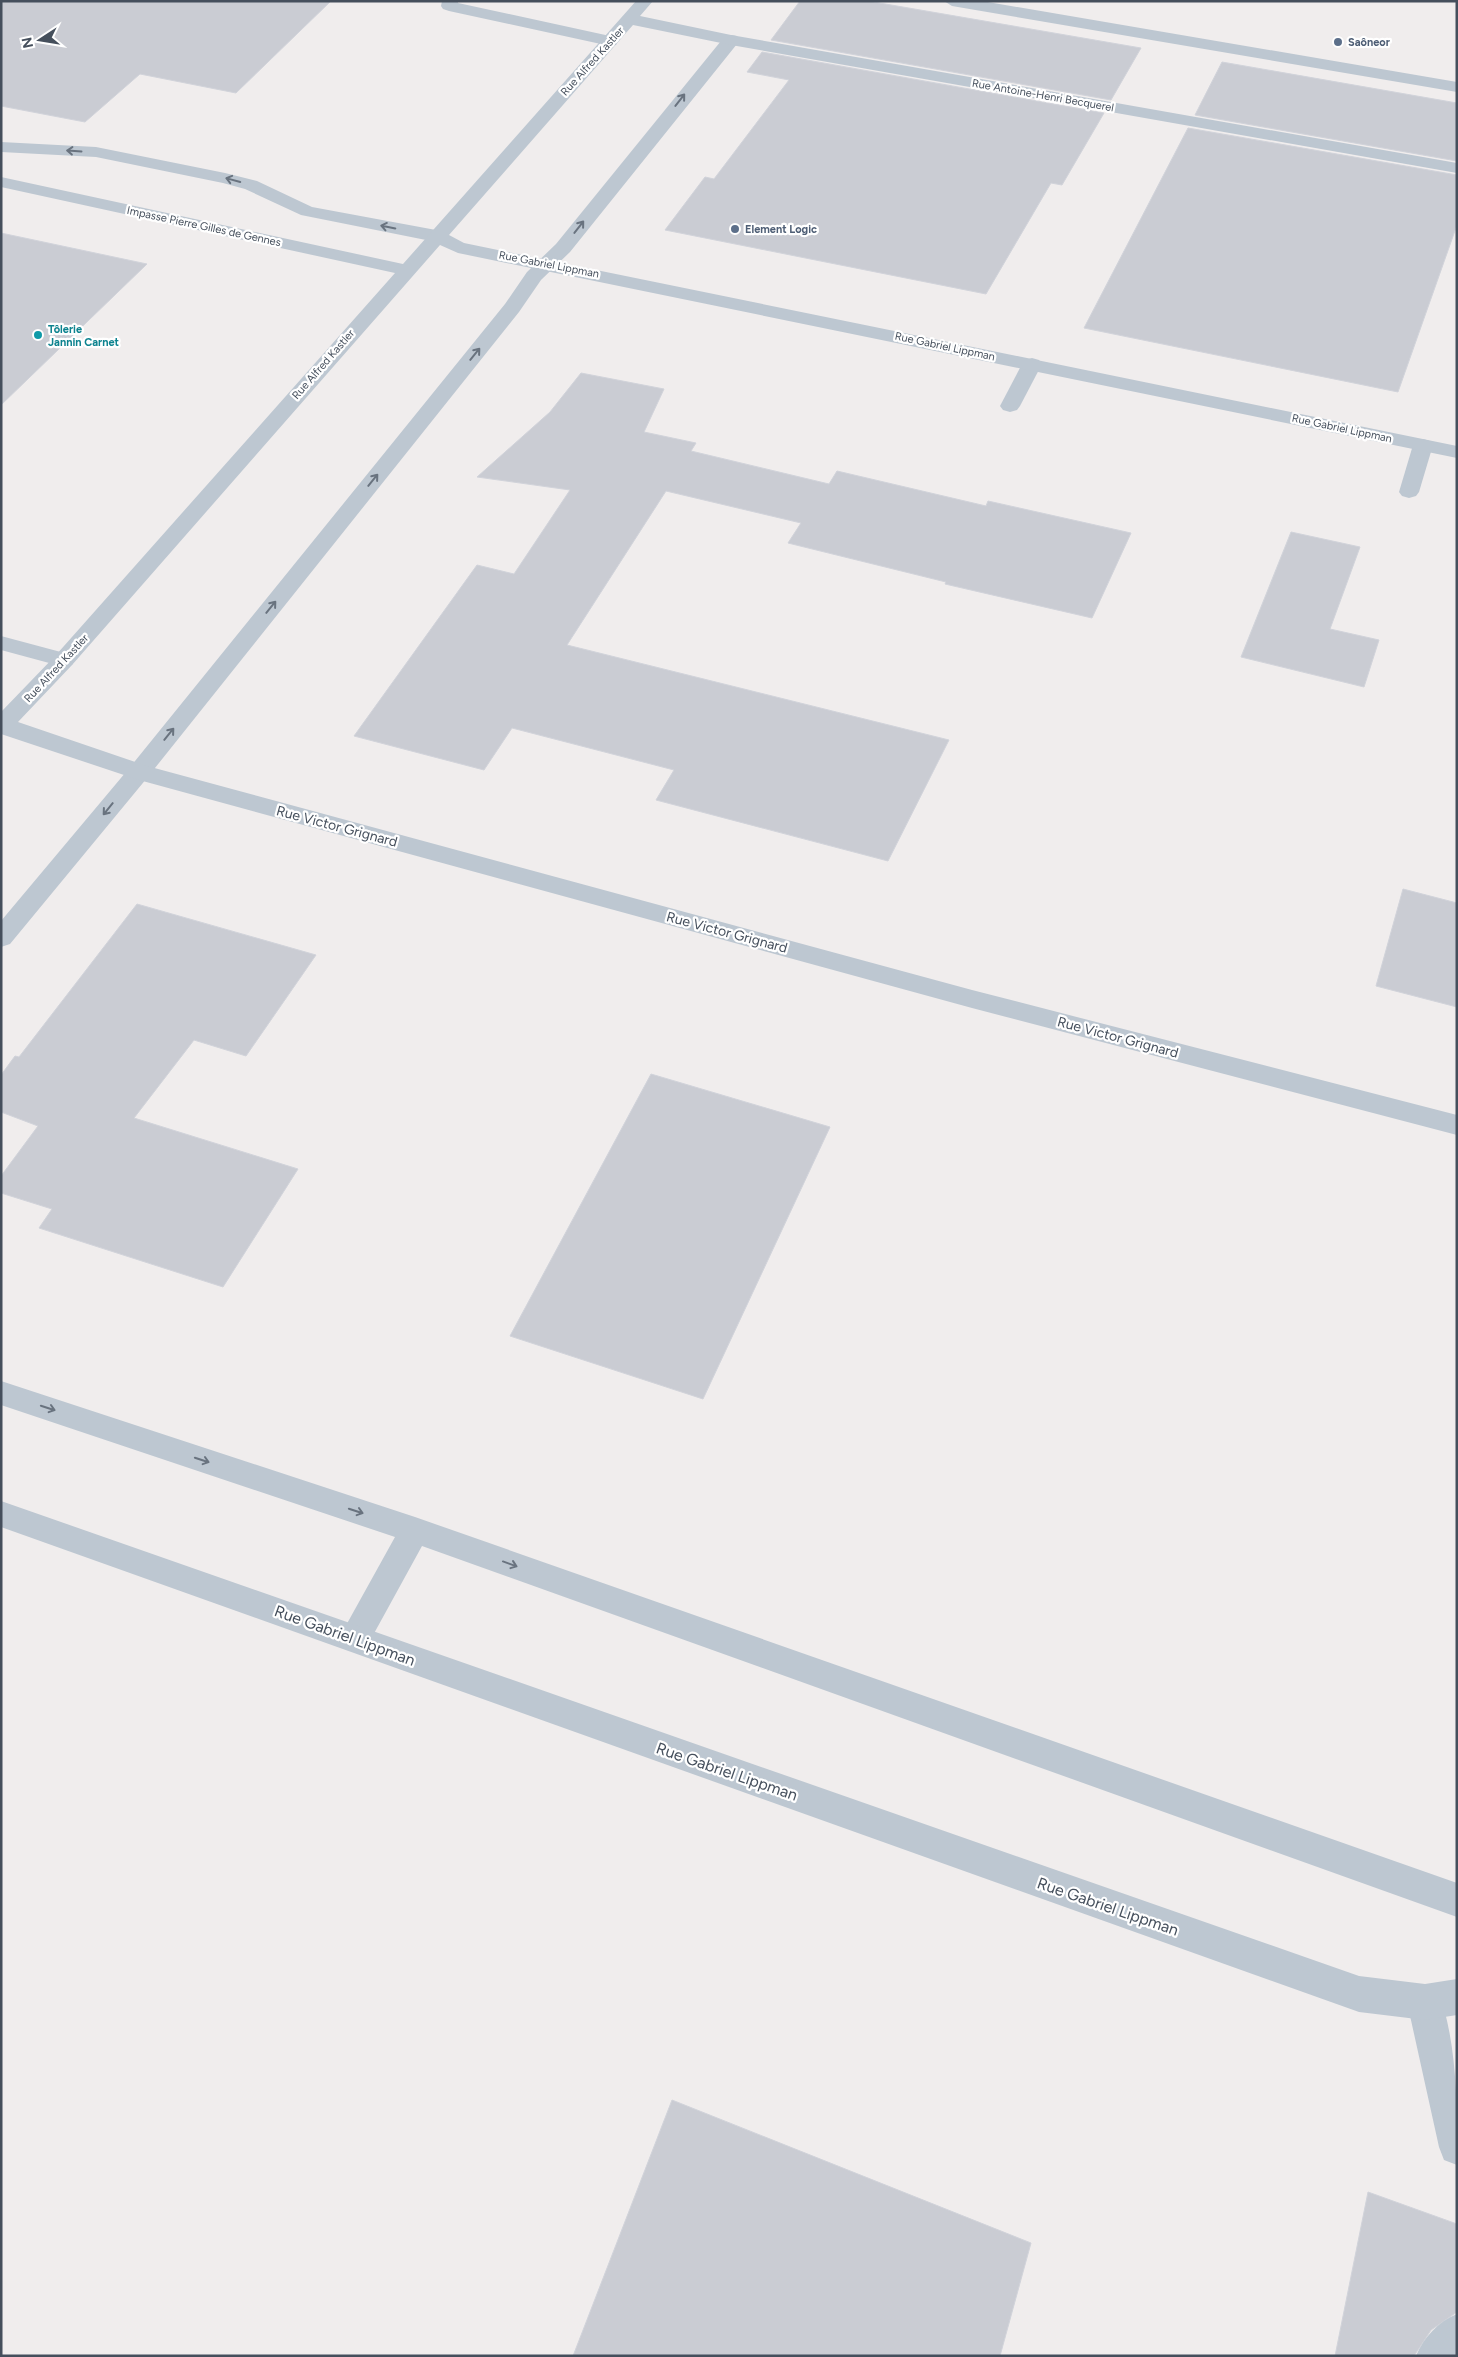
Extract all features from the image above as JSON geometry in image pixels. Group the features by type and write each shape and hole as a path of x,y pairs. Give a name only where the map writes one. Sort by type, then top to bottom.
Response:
{"street":[{"path":"450,1 449,6 610,41"},
{"name":"Rue Alfred Kastler","path":"2,726 64,660 645,1"},
{"path":"952,1 1457,87"},
{"name":"Rue Antoine-Henri Becquerel","path":"629,19 732,40 1457,168"},
{"path":"1,938 139,772 506,316 534,276 563,248 703,72 732,40"},
{"name":"Rue Gabriel Lippman","path":"1,146 96,152 225,178 251,185 307,211 436,236 458,247 1457,452"},
{"name":"Impasse Pierre Gilles de Gennes","path":"1,182 406,270"},
{"path":"1010,406 1032,364"},
{"path":"1408,492 1422,445"},
{"path":"1,643 64,660"},
{"name":"Rue Victor Grignard","path":"2,726 139,772 972,999 1457,1126"},
{"path":"1,1393 415,1530 1457,1900"},
{"name":"Rue Gabriel Lippman","path":"1,1514 1360,1994 1441,1999"},
{"path":"355,1638 415,1530"},
{"path":"1441,1999 1457,2147"},
{"path":"1435,2356 1457,2333"}],"building":[{"path":"1,1 331,1 236,93 140,74 85,122 1,106"},
{"path":"800,1 868,1 1141,48 1111,100 771,40"},
{"path":"762,52 1104,113 1062,185 1051,183 986,294 665,230 705,177 714,179 789,80 747,72"},
{"path":"1222,62 1457,103 1457,161 1195,115"},
{"path":"1188,128 1457,175 1457,225 1398,392 1084,328"},
{"name":"Tôlerie Jannin Carnet","path":"1,233 147,264 1,405"},
{"path":"581,373 664,389 644,432 696,443 691,451 829,484 837,471 986,506 988,501 1131,533 1092,618 945,584 946,582 788,543 801,523 666,491 567,645 949,740 888,861 656,800 674,770 512,728 484,770 354,736 477,565 514,574 570,490 477,477 550,412"},
{"path":"1291,532 1360,547 1330,629 1379,640 1364,687 1241,657"},
{"path":"1403,889 1457,903 1457,1007 1376,986"},
{"path":"137,904 316,955 246,1056 194,1040 134,1118 298,1169 223,1287 39,1228 52,1209 1,1193 1,1176 38,1126 1,1112 1,1075 15,1056 19,1057"},
{"path":"651,1074 830,1127 703,1399 510,1336"},
{"path":"672,2100 1031,2243 1000,2356 573,2356"},
{"path":"1368,2192 1457,2224 1457,2312 1431,2330 1414,2356 1335,2356"}],"place":[{"name":"Saôneor","path":"1338,42"},
{"name":"Element Logic","path":"735,229"},
{"name":"Tôlerie Jannin Carnet","path":"38,335"}]}
